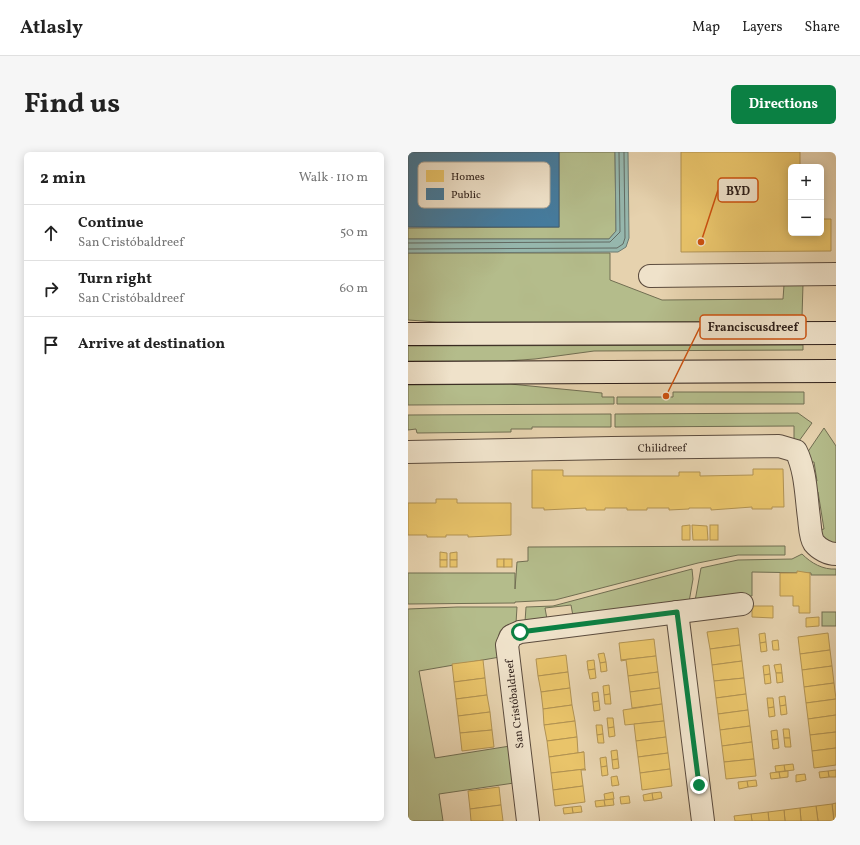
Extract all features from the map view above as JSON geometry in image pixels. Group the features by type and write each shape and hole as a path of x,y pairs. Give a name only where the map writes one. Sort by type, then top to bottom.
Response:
{"street":[{"path":"650,276 836,274"},
{"path":"408,334 836,332"},
{"path":"408,373 836,372"},
{"name":"Chilidreef","path":"408,452 779,446 796,451 802,462 810,530 814,542 822,549 832,554 836,554"},
{"name":"San Cristóbaldreef","path":"528,821 507,645 511,636 520,632 742,604"},
{"path":"677,612 703,821"}],"green space":[{"path":"559,152 615,152 616,231 609,239 408,239 408,228 559,227"},
{"path":"408,253 610,253 610,280 662,300 783,299 784,285 803,284 802,317 731,322 437,322 408,320"},
{"path":"803,345 803,350 594,351 535,359 506,361 408,361 408,346"},
{"path":"510,384 602,393 602,397 614,397 614,404 408,405 408,385"},
{"path":"673,392 804,392 804,404 617,404 617,397 673,397"},
{"path":"798,413 812,423 799,441 794,440 794,426 615,427 615,414"},
{"path":"611,414 611,427 532,427 532,429 511,429 511,432 417,433 416,429 408,430 408,415"},
{"path":"824,428 836,446 836,545 825,542 819,530 824,529 818,492 814,492 812,482 817,481 814,462 808,462 807,453"},
{"path":"785,546 785,555 738,555 698,563 555,600 515,603 408,604 408,573 515,573 515,589 517,562 528,561 528,547"},
{"path":"802,554 818,565 836,569 836,575 752,572 752,596 748,596 746,594 695,601 701,568 738,560 792,559"},
{"path":"692,569 693,579 689,602 573,616 571,605 545,608 547,619 525,622 526,607 553,606"},
{"path":"517,607 516,623 504,627 499,634 498,639 500,657 419,671 435,758 510,746 514,783 439,794 443,821 408,821 408,609"},
{"path":"822,612 836,612 836,626 822,626"}],"water":[{"path":"615,152 628,152 629,238 626,247 618,252 408,253 408,239 609,239 616,231"}],"building: Homes":[{"path":"681,152 800,152 800,164 788,164 788,236 824,236 824,219 831,219 831,251 681,252"},
{"path":"753,469 783,469 784,507 772,507 772,509 752,509 752,507 711,510 711,508 669,510 669,508 647,508 647,510 627,510 627,508 605,508 605,510 586,510 586,508 544,510 544,508 532,508 532,470 563,470 563,476 679,476 679,472 700,472 700,476 753,475"},
{"path":"436,499 457,499 457,503 511,503 511,535 468,537 468,535 446,535 446,537 427,537 427,535 408,535 408,503 436,503"},
{"path":"690,525 690,540 682,540 682,526"},
{"path":"692,525 707,526 708,540 693,540"},
{"path":"710,525 718,525 718,540 710,540"},
{"path":"440,552 447,553 447,560 440,560"},
{"path":"457,552 457,560 450,560 450,553"},
{"path":"497,559 504,559 504,567 497,567"},
{"path":"504,559 512,559 512,567 504,567"},
{"path":"440,560 447,560 447,567 440,567"},
{"path":"450,560 457,560 457,567 450,567"},
{"path":"797,571 810,573 810,613 799,613 799,606 793,606 793,596 780,596 780,573 797,573"},
{"path":"752,606 773,606 773,618 752,617"},
{"path":"819,617 819,626 806,627 806,618"},
{"path":"738,628 740,645 710,649 707,632"},
{"path":"765,633 766,642 760,643 759,634"},
{"path":"828,633 830,650 800,654 798,637"},
{"path":"654,639 656,656 621,660 619,643"},
{"path":"778,640 779,650 773,650 772,641"},
{"path":"766,642 767,651 761,652 760,643"},
{"path":"740,645 742,661 712,665 710,649"},
{"path":"830,650 832,666 802,670 800,654"},
{"path":"604,653 606,662 600,663 598,654"},
{"path":"566,655 568,672 538,676 536,659"},
{"path":"656,656 658,672 628,676 626,660 621,661 621,660"},
{"path":"483,660 485,678 454,682 452,664"},
{"path":"594,660 595,669 588,670 587,661"},
{"path":"742,661 744,678 714,681 712,665"},
{"path":"606,662 607,671 601,672 600,663"},
{"path":"781,664 782,673 776,673 774,665"},
{"path":"769,665 770,674 764,675 763,666"},
{"path":"832,666 834,683 804,687 802,670"},
{"path":"595,669 596,678 590,679 588,670"},
{"path":"568,672 570,688 541,692 538,676"},
{"path":"658,672 660,688 630,692 628,676"},
{"path":"776,673 782,673 783,682 777,683"},
{"path":"770,674 771,683 765,684 764,675"},
{"path":"485,678 487,695 456,699 454,682"},
{"path":"744,678 746,694 716,698 714,681"},
{"path":"834,683 836,699 806,703 804,687"},
{"path":"609,685 610,694 604,695 603,686"},
{"path":"570,688 572,705 543,709 541,692"},
{"path":"660,688 662,704 632,708 630,692"},
{"path":"598,692 599,701 593,702 592,693"},
{"path":"610,694 611,704 605,704 604,695"},
{"path":"746,694 748,710 718,714 716,698"},
{"path":"487,695 490,712 458,716 456,699"},
{"path":"785,696 786,705 780,706 779,697"},
{"path":"767,698 773,698 774,707 768,708"},
{"path":"836,699 836,715 808,719 806,703"},
{"path":"599,701 600,710 594,711 593,702"},
{"path":"662,704 664,721 625,725 623,710"},
{"path":"572,705 575,721 544,725 543,709"},
{"path":"786,705 787,714 781,715 780,706"},
{"path":"774,707 775,716 769,717 768,708"},
{"path":"748,710 750,726 720,730 718,714"},
{"path":"490,712 492,730 460,733 458,716"},
{"path":"836,715 836,732 810,735 808,719"},
{"path":"607,718 613,718 614,727 608,728"},
{"path":"575,721 577,737 547,741 544,725"},
{"path":"664,721 666,737 636,741 634,724"},
{"path":"596,725 602,725 603,734 597,735"},
{"path":"750,726 752,742 722,746 720,730"},
{"path":"614,727 615,736 609,737 608,728"},
{"path":"783,729 789,729 790,738 784,738"},
{"path":"492,730 494,747 462,751 460,733"},
{"path":"777,730 778,739 772,740 771,731"},
{"path":"836,732 836,748 812,751 810,735"},
{"path":"603,734 604,743 598,743 597,735"},
{"path":"577,737 578,753 549,757 547,741"},
{"path":"666,737 668,753 638,757 636,741"},
{"path":"784,738 790,738 791,747 785,747"},
{"path":"778,739 779,748 773,749 772,740"},
{"path":"752,742 754,759 724,762 722,746"},
{"path":"836,748 836,765 814,768 812,751"},
{"path":"617,750 618,759 612,760 611,751"},
{"path":"584,752 585,769 551,773 549,757"},
{"path":"668,753 670,769 640,773 638,757"},
{"path":"606,757 607,766 601,767 600,758"},
{"path":"618,759 619,768 613,769 612,760"},
{"path":"754,759 756,776 726,779 724,762"},
{"path":"793,764 794,770 785,771 784,765"},
{"path":"784,765 785,771 776,772 775,766"},
{"path":"607,766 608,775 602,776 601,767"},
{"path":"585,769 586,770 581,770 583,786 553,790 551,773"},
{"path":"670,769 672,786 642,790 640,773"},
{"path":"836,770 836,777 829,777 828,771"},
{"path":"788,771 788,777 780,778 779,772"},
{"path":"828,771 829,777 820,778 819,772"},
{"path":"779,772 780,778 771,779 770,773"},
{"path":"805,774 806,780 796,782 796,775"},
{"path":"617,776 619,785 612,786 611,777"},
{"path":"756,780 757,786 748,787 747,781"},
{"path":"747,781 748,787 739,789 738,782"},
{"path":"583,786 585,802 555,806 553,790"},
{"path":"499,787 501,805 470,809 468,791"},
{"path":"613,792 614,799 605,800 604,794"},
{"path":"661,792 662,798 653,800 652,793"},
{"path":"652,793 653,800 644,801 643,795"},
{"path":"629,796 630,803 621,804 620,797"},
{"path":"613,799 614,805 605,806 604,800"},
{"path":"604,800 605,806 596,807 595,801"},
{"path":"836,803 836,821 834,821 832,804"},
{"path":"832,804 834,821 818,821 816,806"},
{"path":"501,805 503,821 471,821 470,809"},
{"path":"581,806 582,812 573,813 572,807"},
{"path":"816,806 818,821 801,821 800,808"},
{"path":"572,807 573,813 564,814 563,808"},
{"path":"800,808 801,821 785,821 784,810"},
{"path":"784,810 785,821 769,821 768,812"},
{"path":"768,812 769,821 752,821 751,814"},
{"path":"751,814 752,821 735,821 734,816"}],"building: Public":[{"path":"408,152 559,152 559,227 408,227"}],"place":[{"name":"BYD","path":"701,242"},
{"name":"Franciscusdreef","path":"666,396"}],"route":[{"path":"520,632 677,612 699,785"}]}
